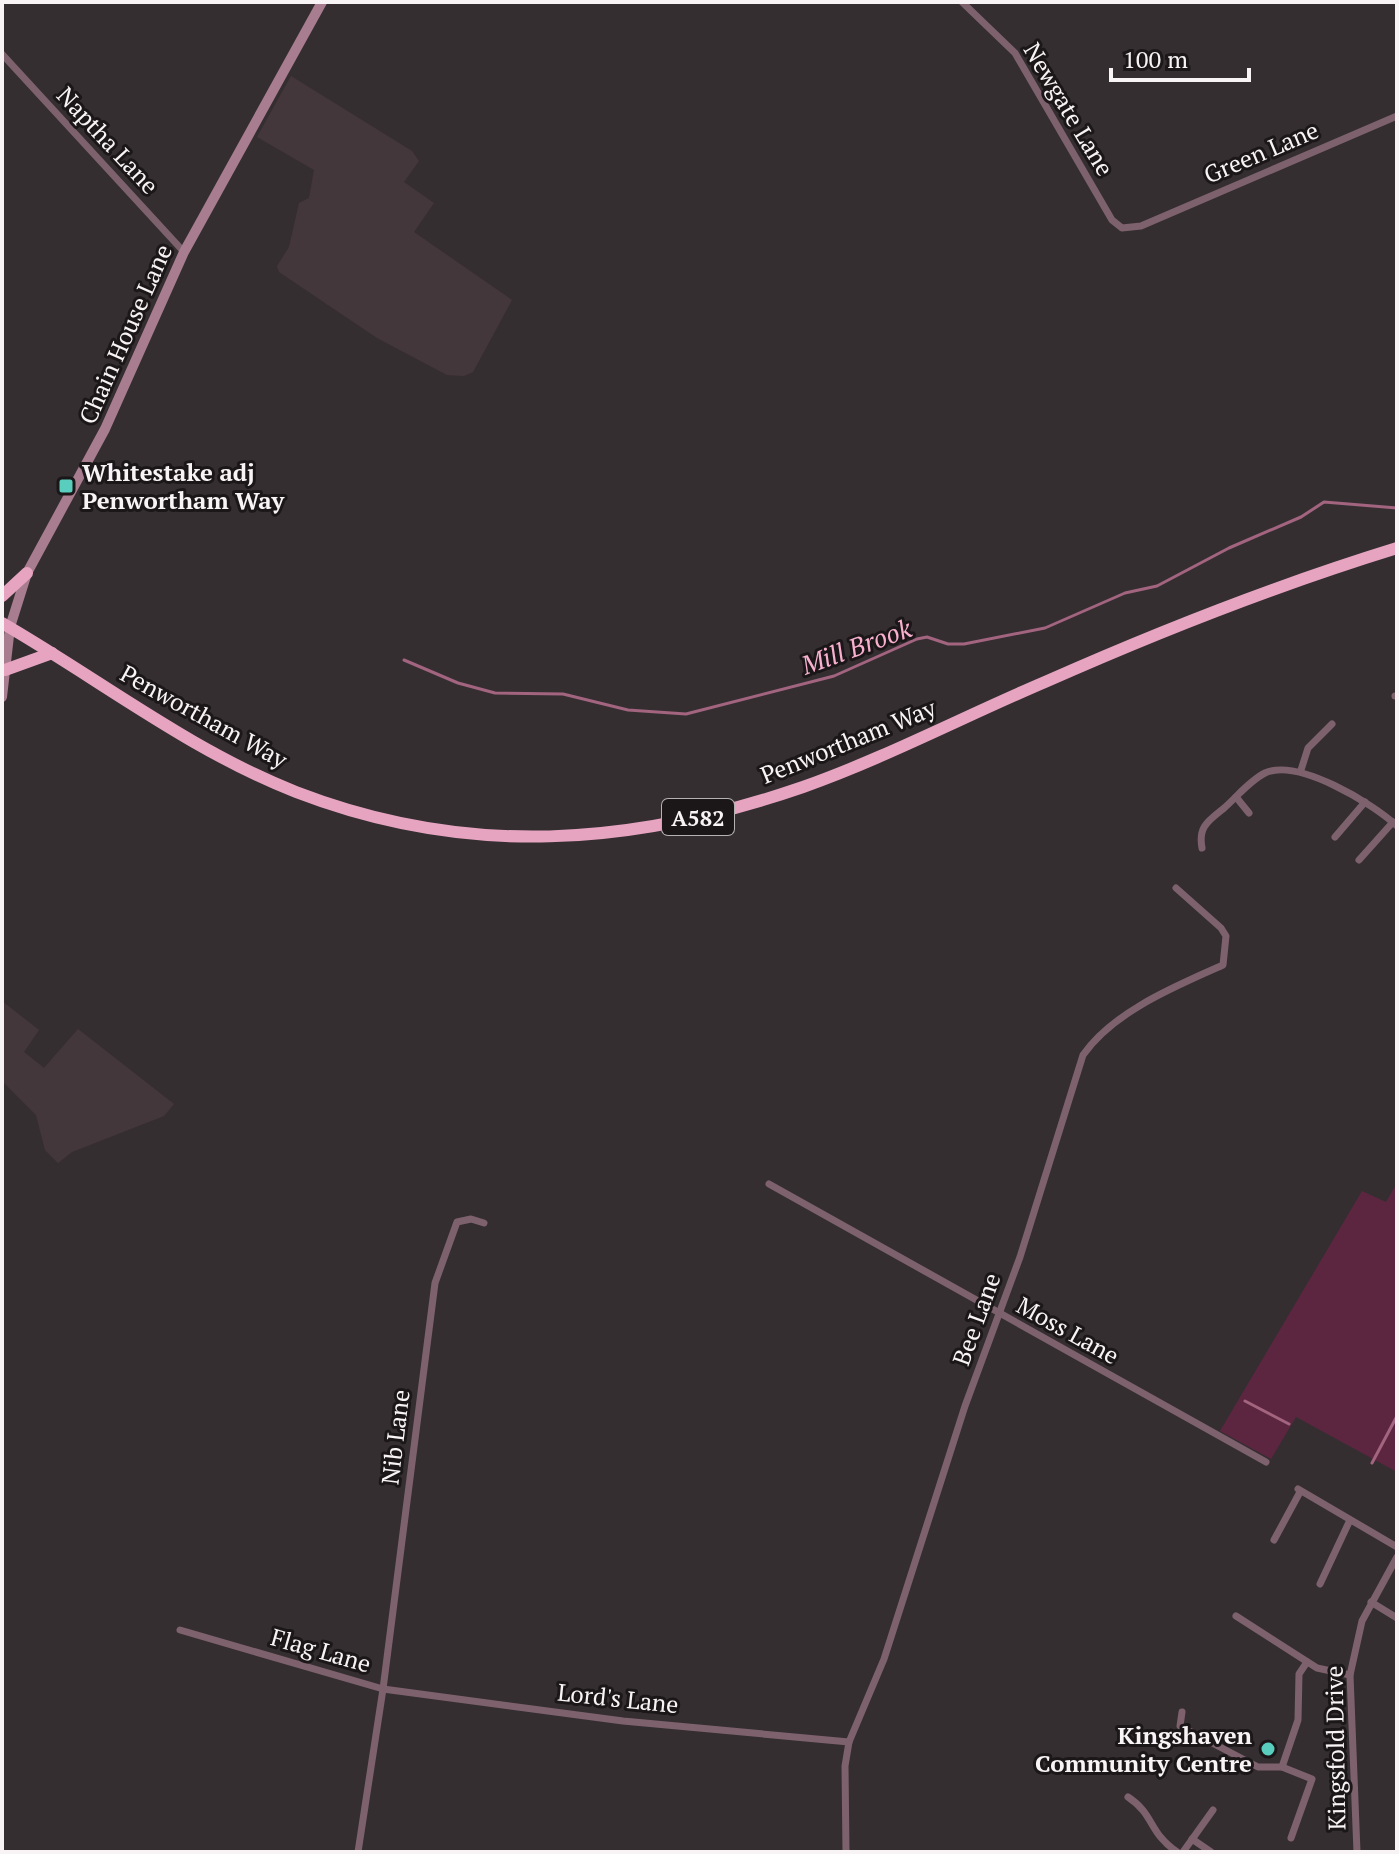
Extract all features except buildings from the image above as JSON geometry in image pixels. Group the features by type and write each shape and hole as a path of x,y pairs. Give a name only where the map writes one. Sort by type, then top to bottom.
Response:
{"highway":[{"name":"Penwortham Way","path":"6,625 210,751 293,791 372,818 450,833 506,839 566,838 662,827 806,786 1144,638 1261,593 1397,548"},
{"path":"2,596 27,573"},
{"path":"5,670 52,653"}],"street":[{"name":"Chain House Lane","path":"2,697 6,625 27,573 105,429 184,252 322,2"},
{"name":"Newgate Lane","path":"962,2 1015,53 1112,220 1129,229 1141,226"},
{"name":"Naptha Lane","path":"2,54 184,252"},
{"name":"Green Lane","path":"1141,226 1397,116"},
{"path":"1301,770 1308,748 1332,724"},
{"path":"1202,848 1199,834 1203,825 1264,773 1279,769 1301,770 1365,802 1395,824 1359,860"},
{"path":"1236,797 1249,813"},
{"path":"1335,837 1365,802"},
{"name":"Bee Lane","path":"846,1852 845,1766 849,1742 884,1659 965,1406 1000,1315 1083,1055 1092,1042 1129,1013 1223,965 1226,936 1176,888"},
{"name":"Moss Lane","path":"769,1184 1266,1462"},
{"name":"Nib Lane","path":"383,1689 435,1283 457,1222 471,1219 484,1223"},
{"path":"1274,1540 1299,1490 1397,1547"},
{"path":"1320,1584 1350,1520"},
{"name":"Kingsfold Drive","path":"1357,1852 1350,1675 1362,1621 1397,1557"},
{"path":"1371,1602 1397,1618"},
{"path":"1236,1616 1307,1662 1333,1673 1350,1675"},
{"name":"Flag Lane","path":"180,1630 383,1689 358,1852"},
{"path":"1282,1767 1298,1720 1299,1674 1307,1662"},
{"name":"Lord's Lane","path":"383,1689 623,1721 849,1742"},
{"path":"1180,1726 1182,1712"},
{"path":"1168,1725 1180,1726 1258,1767 1282,1767 1312,1779 1291,1838"},
{"path":"1128,1797 1145,1808 1158,1839 1180,1852 1213,1810"},
{"path":"1192,1839 1211,1852"}],"shaded area":[{"path":"291,76 412,151 419,161 404,182 434,203 414,232 512,300 473,372 464,376 447,375 377,338 279,272 277,266 289,247 299,203 309,198 314,170 257,137"},
{"path":"2,1001 39,1030 24,1052 44,1068 78,1029 174,1104 164,1116 72,1152 58,1163 45,1150 36,1115 2,1081"},
{"path":"1397,1183 1397,1472 1296,1417 1271,1459 1220,1431 1362,1191 1386,1202"}],"waterway":[{"name":"Mill Brook","path":"404,660 458,683 495,693 563,694 628,710 686,714 834,676 917,639 927,637 948,644 964,644 1045,628 1125,593 1157,586 1229,548 1301,517 1324,502 1397,508"},
{"path":"1245,1401 1289,1424"},
{"path":"1372,1463 1397,1416"}],"place":[{"name":"Whitestake adj Penwortham Way","path":"66,486"},
{"name":"Kingshaven Community Centre","path":"1268,1749"}]}
